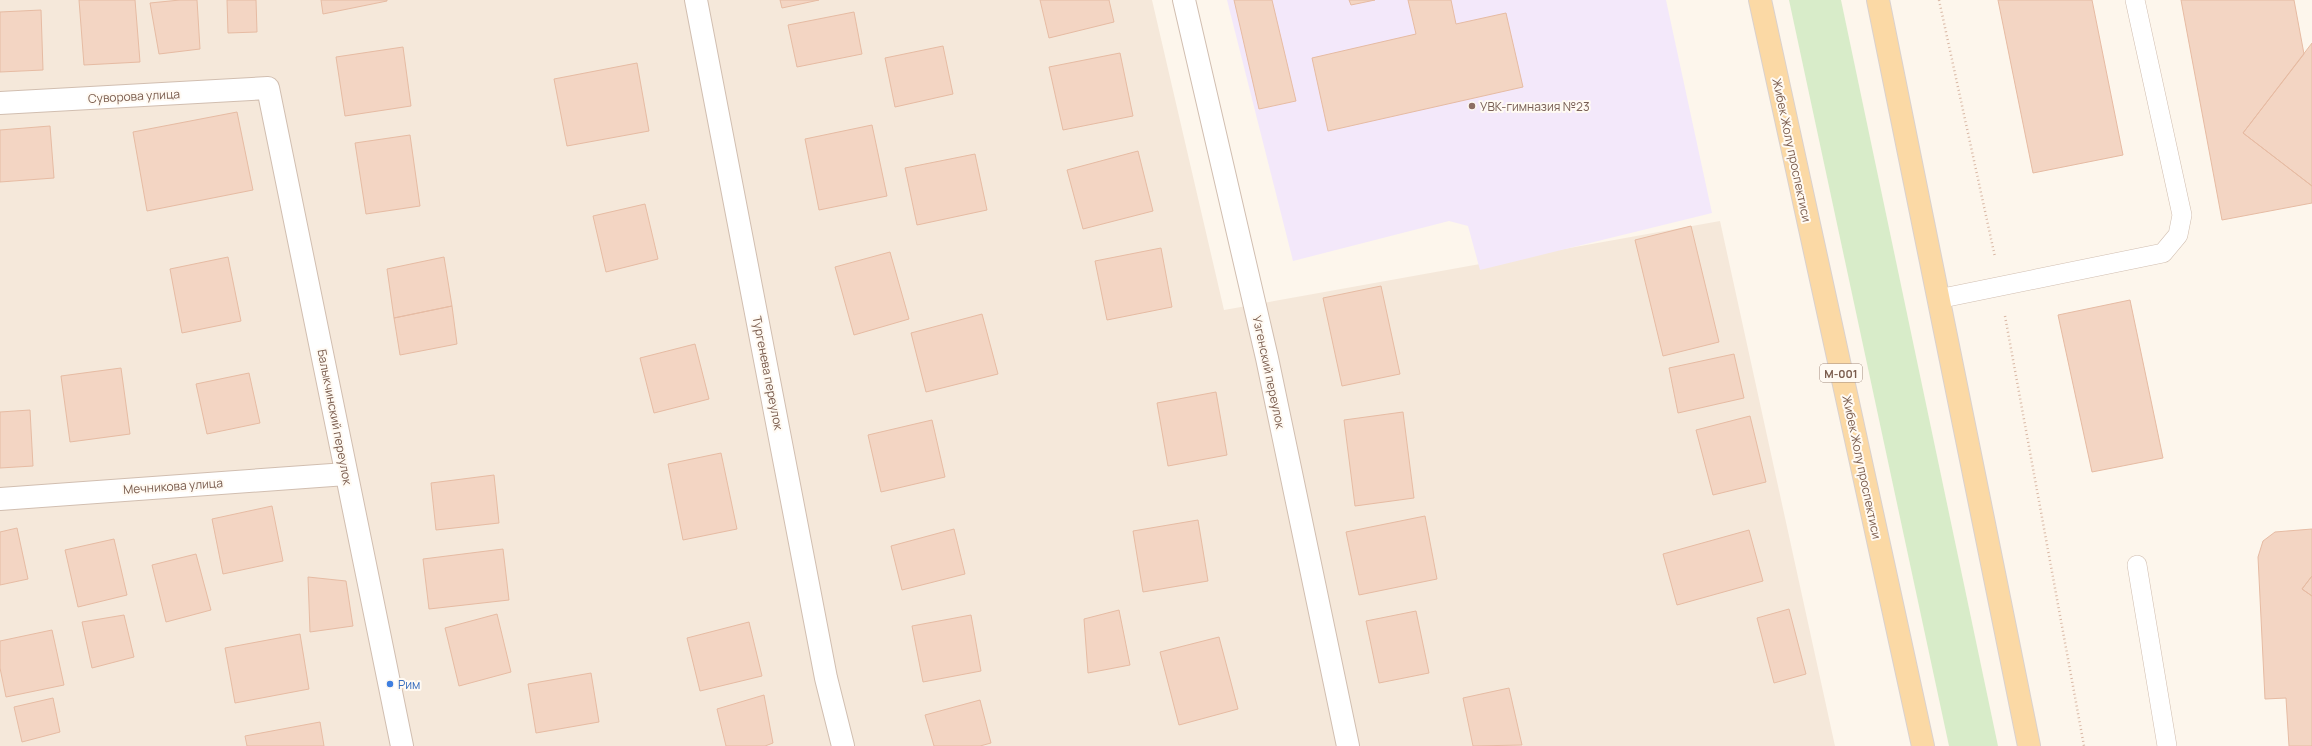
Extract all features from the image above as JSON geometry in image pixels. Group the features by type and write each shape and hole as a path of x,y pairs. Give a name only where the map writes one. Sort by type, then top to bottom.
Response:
{"main road":[{"name":"Жибек Жолу проспектиси","path":"1760,0 1923,746"},
{"path":"1878,0 2029,746"}],"street":[{"name":"Тургенева переулок","path":"696,0 826,678 843,746"},
{"name":"Узгенский переулок","path":"1184,0 1267,358 1348,746"},
{"name":"Суворова улица","path":"0,103 268,88"},
{"name":"Балыкчинский переулок","path":"268,88 402,746"},
{"name":"Мечникова улица","path":"0,499 346,474"}],"lane":[{"path":"1938,299 2163,253 2178,235 2182,215 2135,0"},
{"path":"2137,565 2167,746"}],"path":[{"path":"1939,0 2000,286 2084,746"}],"shaded area":[{"path":"0,0 1152,0 1224,310 1720,221 1835,746 0,746"},
{"name":"УВК-гимназия №23","path":"1227,0 1666,0 1712,213 1480,270 1468,226 1449,221 1293,261"}],"green space":[{"path":"1789,0 1841,0 1998,746 1949,746"}],"building":[{"path":"79,0 135,0 140,62 84,65"},
{"path":"197,0 200,49 159,54 150,3"},
{"path":"227,0 256,0 257,32 228,33"},
{"path":"321,0 387,0 387,1 323,14"},
{"path":"780,0 819,0 782,8"},
{"path":"1040,0 1109,0 1114,22 1049,38"},
{"path":"1234,0 1272,0 1296,101 1259,109"},
{"path":"1349,0 1375,0 1351,5"},
{"path":"1408,0 1451,0 1456,24 1506,13 1523,87 1328,131 1312,58 1416,34"},
{"path":"1998,0 2092,0 2123,155 2033,173"},
{"path":"2181,0 2294,0 2304,54 2243,133 2312,186 2312,203 2222,220"},
{"path":"41,10 43,70 0,72 0,12"},
{"path":"854,12 862,54 797,67 788,25"},
{"path":"2312,43 2312,186 2243,133"},
{"path":"943,46 953,94 895,107 885,58"},
{"path":"403,47 411,106 345,116 336,57"},
{"path":"1120,53 1133,116 1063,130 1049,67"},
{"path":"637,63 649,131 567,146 554,79"},
{"path":"237,112 253,190 147,211 133,132"},
{"path":"872,125 887,196 819,210 805,139"},
{"path":"50,126 54,178 0,182 0,130"},
{"path":"410,135 420,206 366,214 355,143"},
{"path":"1138,151 1153,211 1083,229 1067,170"},
{"path":"975,154 987,210 917,225 905,168"},
{"path":"645,204 658,259 606,272 593,216"},
{"path":"1691,226 1719,342 1663,356 1635,240"},
{"path":"1161,248 1172,307 1107,320 1095,261"},
{"path":"890,252 909,319 854,335 835,267"},
{"path":"228,257 241,321 182,333 170,269"},
{"path":"444,257 452,306 394,318 387,269"},
{"path":"1381,286 1400,374 1342,386 1323,298"},
{"path":"2130,300 2163,458 2092,472 2058,315"},
{"path":"452,306 457,344 400,355 394,318"},
{"path":"982,314 998,374 926,392 911,333"},
{"path":"695,344 709,399 654,413 640,358"},
{"path":"1734,354 1744,398 1678,413 1669,368"},
{"path":"121,368 130,434 70,442 61,376"},
{"path":"249,373 260,423 207,434 196,384"},
{"path":"1216,392 1227,455 1168,466 1157,403"},
{"path":"30,410 33,466 0,468 0,412"},
{"path":"1403,412 1414,498 1355,506 1344,420"},
{"path":"1750,416 1766,482 1713,495 1696,430"},
{"path":"932,420 945,477 881,492 868,435"},
{"path":"721,453 737,529 683,540 668,464"},
{"path":"494,475 499,523 436,530 431,483"},
{"path":"272,506 283,561 223,574 212,519"},
{"path":"1425,516 1437,579 1359,595 1346,532"},
{"path":"1198,520 1208,581 1143,592 1133,531"},
{"path":"17,528 28,579 0,585 0,532"},
{"path":"954,529 965,574 902,590 891,546"},
{"path":"2312,529 2312,576 2302,589 2312,596 2312,746 2289,746 2286,698 2265,699 2258,557 2263,541 2275,532"},
{"path":"1749,530 1763,581 1677,605 1663,554"},
{"path":"114,539 127,595 78,607 65,550"},
{"path":"503,549 509,600 429,609 423,559"},
{"path":"196,554 211,610 166,622 152,565"},
{"path":"2312,576 2312,596 2302,589"},
{"path":"308,577 346,581 353,626 310,632"},
{"path":"1789,609 1806,674 1774,683 1757,618"},
{"path":"1119,610 1130,665 1088,673 1084,619"},
{"path":"1416,611 1429,673 1379,683 1366,621"},
{"path":"497,614 511,672 459,686 445,628"},
{"path":"124,615 134,657 92,668 82,622"},
{"path":"971,615 981,671 923,682 912,626"},
{"path":"749,622 762,676 700,691 687,638"},
{"path":"52,630 64,685 6,697 0,668 0,641"},
{"path":"300,634 309,689 235,703 225,648"},
{"path":"1219,637 1238,709 1179,725 1160,652"},
{"path":"591,673 599,722 536,733 528,684"},
{"path":"1509,688 1522,745 1473,746 1463,698"},
{"path":"764,695 773,743 765,746 726,746 717,709"},
{"path":"53,698 60,732 22,742 14,707"},
{"path":"980,700 991,743 980,746 934,746 925,715"},
{"path":"320,722 324,746 247,746 245,736"}],"place":[{"name":"УВК-гимназия №23","path":"1472,106"},
{"name":"Рим","path":"390,684"}]}
